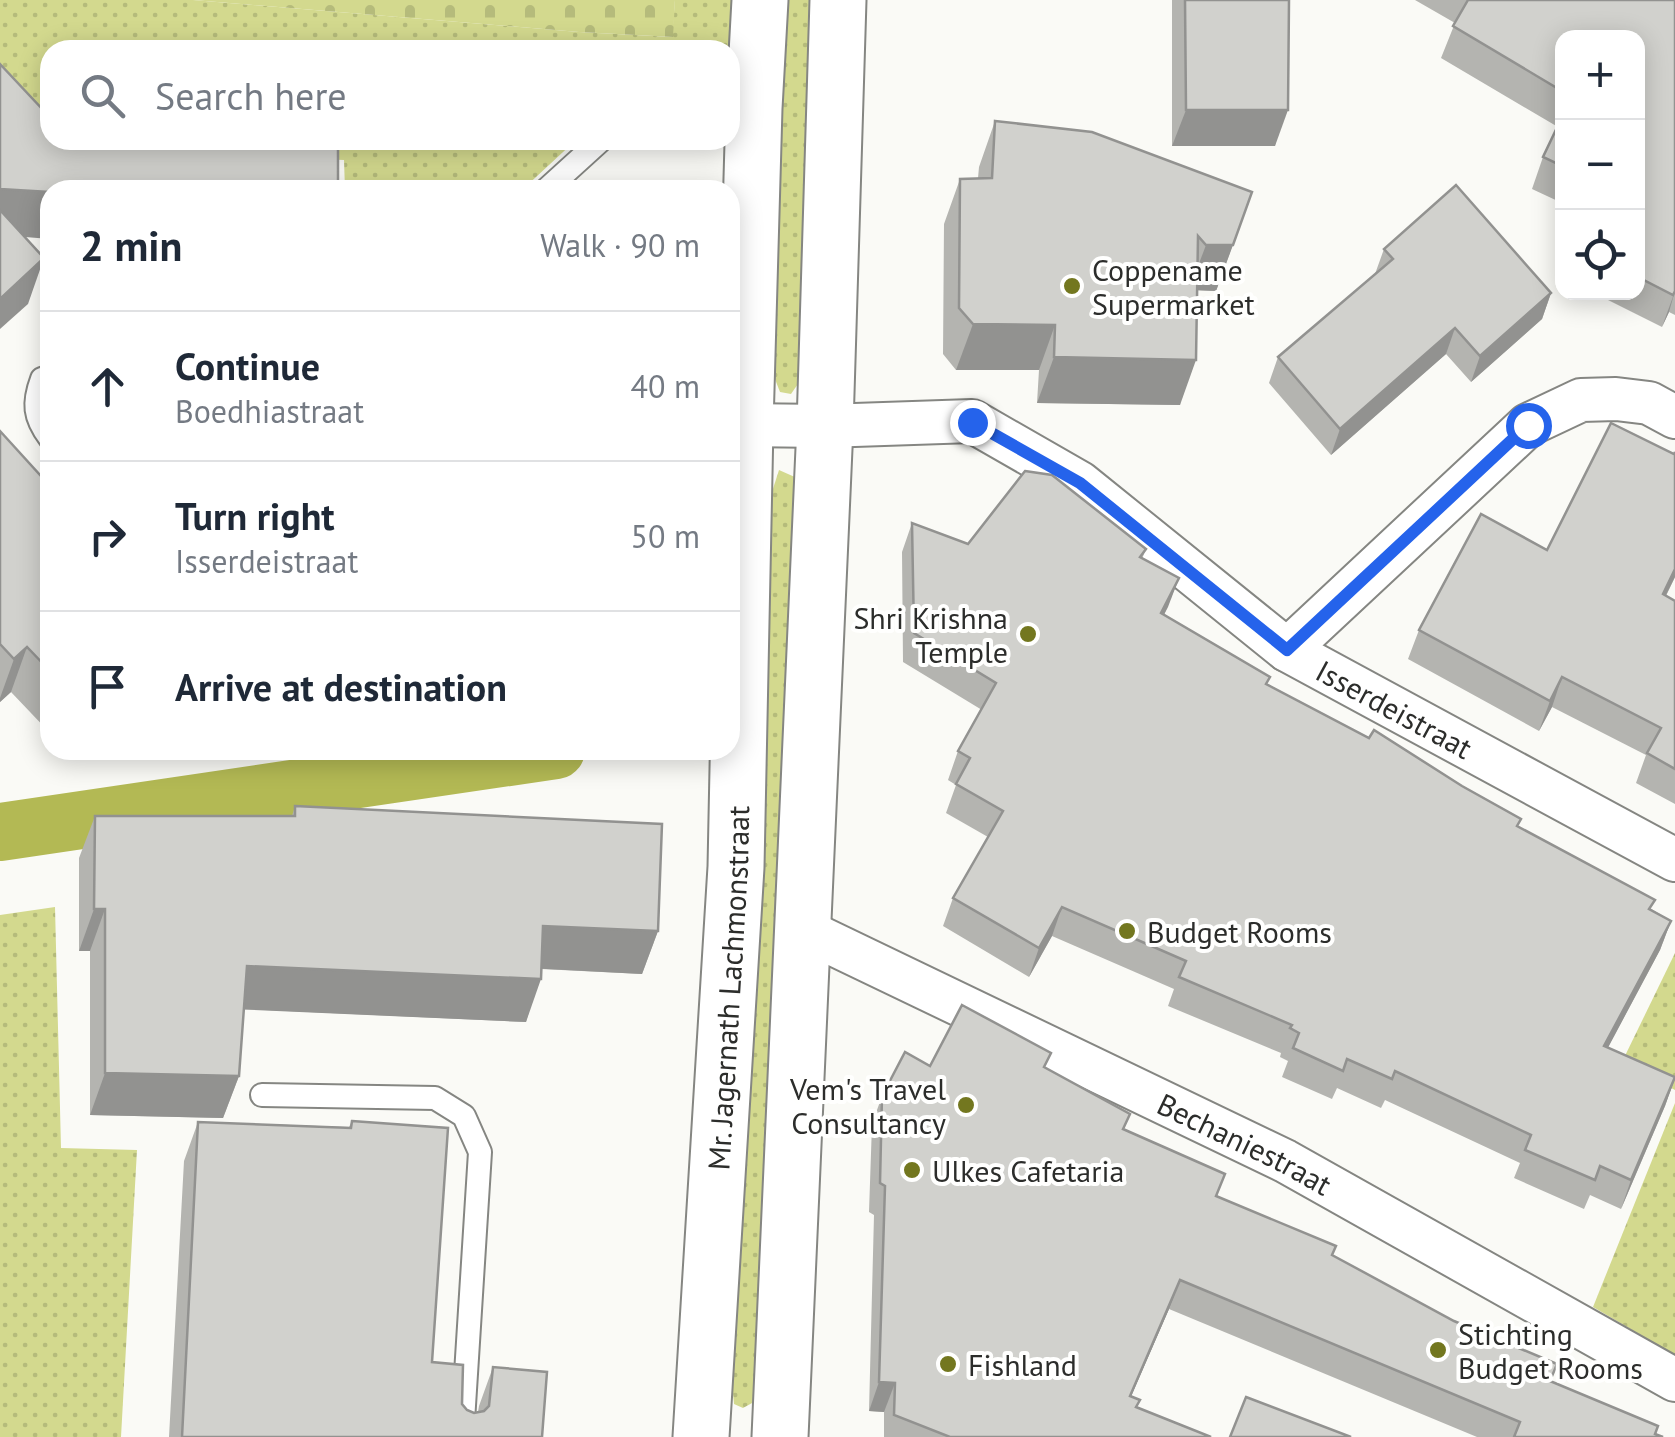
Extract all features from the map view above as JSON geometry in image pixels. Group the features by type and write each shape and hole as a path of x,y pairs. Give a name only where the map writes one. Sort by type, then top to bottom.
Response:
{"main road":[{"name":"Mr. Jagernath Lachmonstraat","path":"740,671 745,425 742,107 760,0"},
{"path":"780,1437 825,426 838,0"},
{"name":"Mr. Jagernath Lachmonstraat","path":"701,1437 736,867 738,760"}],"street":[{"path":"1287,650 1528,425 1581,400 1649,403 1675,417"},
{"name":"Isserdeistraat","path":"745,425 972,422 1080,483 1287,650 1675,860"},
{"name":"Bechaniestraat","path":"802,929 1285,1161 1675,1380"}],"lane":[{"path":"557,180 589,150"},
{"path":"40,385 34,400 40,422"},
{"path":"262,1095 434,1098 464,1116 480,1152 462,1437"}],"green space":[{"path":"0,0 193,0 672,37 675,0 732,0 732,40 40,40 40,148 34,148 0,110"},
{"path":"193,0 675,0 673,37"},
{"path":"785,0 815,0 800,381 791,394 780,392 773,374"},
{"path":"86,150 565,150 533,180 345,180 344,160"},
{"path":"779,470 797,478 757,1386 754,1402 743,1408 734,1404 732,1382 771,495"},
{"path":"55,907 61,1148 137,1150 121,1437 0,1437 0,915"},
{"path":"1675,953 1675,1090 1622,1062"},
{"path":"1675,1103 1675,1355 1593,1307"}],"building":[{"path":"1185,0 1289,0 1288,110 1186,110"},
{"path":"1468,0 1675,0 1673,295 1645,281 1645,30 1555,30 1555,87 1453,26"},
{"path":"0,64 40,107 40,150 338,150 338,180 40,180 40,191 0,189"},
{"name":"Coppename Supermarket","path":"995,121 1092,132 1252,192 1233,245 1206,245 1198,236 1196,360 1054,357 1055,325 973,324 959,308 960,179 992,178"},
{"path":"1555,132 1555,163 1543,157"},
{"path":"1456,185 1551,293 1480,356 1455,328 1340,429 1278,357 1393,259 1384,249"},
{"path":"0,210 40,254 40,262 0,299"},
{"path":"1611,423 1675,452 1675,569 1663,594 1675,601 1675,769 1647,753 1661,728 1562,677 1550,701 1419,630 1481,514 1547,550"},
{"path":"0,431 40,475 40,661 27,647 14,659 0,644"},
{"path":"1025,471 1052,475 1146,549 1140,557 1179,578 1161,613 1270,677 1266,684 1369,738 1374,730 1521,819 1517,826 1655,900 1649,909 1671,921 1604,1046 1675,1077 1631,1180 1600,1166 1595,1180 1525,1150 1531,1135 1395,1071 1392,1079 1347,1059 1343,1071 1293,1048 1299,1033 1290,1028 1292,1025 1179,977 1186,961 1062,907 1039,948 953,898 1003,811 956,784 970,758 958,751 996,683 914,633 912,523 968,544"},
{"path":"295,806 662,824 658,931 543,926 541,979 247,966 239,1076 105,1073 105,909 94,909 95,816 295,816"},
{"path":"962,1005 1051,1053 1044,1067 1130,1114 1123,1129 1225,1174 1216,1196 1336,1246 1332,1255 1454,1321 1557,1364 1550,1381 1658,1426 1655,1434 1663,1437 1514,1437 1520,1422 1180,1280 1130,1396 1140,1400 1136,1407 1211,1437 950,1437 894,1415 895,1383 879,1382 885,1186 880,1183 882,1096 905,1052 930,1066"},
{"path":"352,1121 448,1128 432,1362 463,1365 462,1404 474,1413 489,1406 493,1367 547,1372 542,1437 182,1437 198,1122 351,1128"},
{"path":"1246,1397 1351,1437 1230,1437"}],"waterway":[{"path":"0,832 488,760"}],"place":[{"name":"Coppename Supermarket","path":"1072,286"},
{"name":"Shri Krishna Temple","path":"1028,634"},
{"name":"Budget Rooms","path":"1127,931"},
{"name":"Vem's Travel Consultancy","path":"966,1105"},
{"name":"Ulkes Cafetaria","path":"912,1170"},
{"name":"Stichting Budget Rooms","path":"1438,1350"},
{"name":"Fishland","path":"948,1364"}],"route":[{"path":"972,422 1080,483 1287,650 1528,425"}]}
